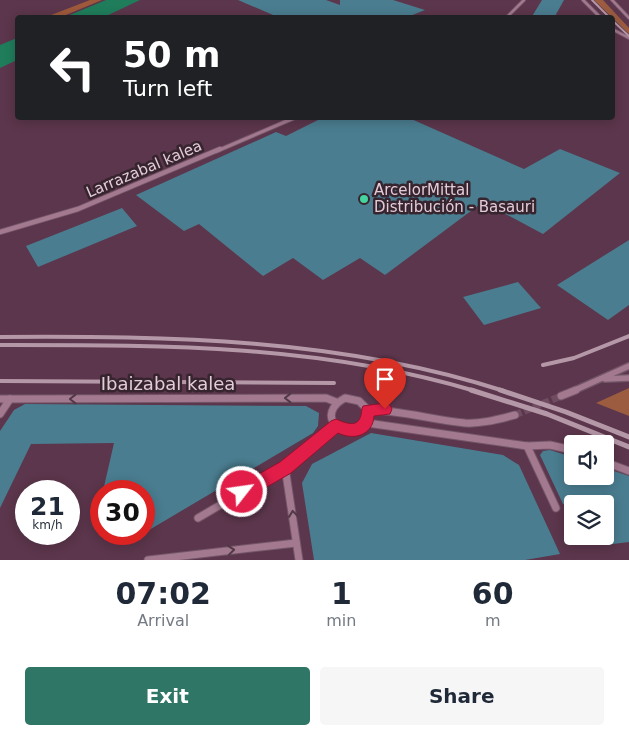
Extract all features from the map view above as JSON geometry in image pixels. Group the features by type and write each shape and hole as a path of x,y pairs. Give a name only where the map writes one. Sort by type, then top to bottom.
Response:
{"street":[{"path":"509,15 524,0"},
{"path":"583,0 598,15"},
{"path":"612,0 629,18"},
{"path":"615,31 629,38"},
{"name":"Larrazabal kalea","path":"0,232 78,209 289,120"},
{"path":"561,396 629,366"},
{"path":"599,380 629,378"},
{"name":"Ibaizabal kalea","path":"0,399 326,398 336,402"},
{"path":"367,423 368,410 357,399 345,398 332,406 331,417 336,426 353,431 367,423 527,446 546,443 564,447"},
{"path":"0,414 10,399"},
{"path":"368,410 385,409 466,423 482,423 515,415"},
{"path":"198,518 285,468 336,426"},
{"path":"527,446 556,508"},
{"path":"614,465 629,471"},
{"path":"285,468 299,560"},
{"path":"148,560 296,543"}],"shaded area":[{"path":"90,0 102,0 66,15 51,15"},
{"path":"106,0 140,0 108,15 70,15"},
{"path":"594,0 603,0 629,28 629,34 615,20 615,15 609,15"},
{"path":"15,39 15,61 0,68 0,45"},
{"path":"629,388 629,416 596,403"}],"building":[{"path":"238,0 326,0 340,5 340,0 393,0 425,10 412,15 273,15"},
{"path":"542,0 564,0 556,15 533,15"},
{"name":"ArcelorMittal Distribución - Basauri","path":"318,120 414,120 524,169 560,149 620,173 543,234 483,202 385,275 360,258 323,280 293,258 263,276 199,224 184,231 136,195 276,132 286,136"},
{"path":"122,208 137,226 38,267 26,246"},
{"path":"629,240 629,305 608,320 557,285"},
{"path":"518,282 541,308 484,325 463,297"},
{"path":"25,404 306,406 319,413 318,426 313,433 155,526 155,480 106,480 114,443 31,444 0,508 0,431 14,410"},
{"path":"371,433 503,455 519,465 560,554 525,560 314,560 302,483 312,464"},
{"path":"550,450 564,454 564,485 614,485 614,471 629,476 629,542 614,544 614,495 564,495 563,504 540,455 543,451"}],"tunnel":[{"path":"515,415 561,396"}],"railway":[{"path":"592,0 607,15"},
{"path":"615,23 629,36"},
{"path":"543,365 574,358 629,336"},
{"path":"0,337 191,340 317,350 380,360 442,373 504,391"},
{"path":"0,345 180,347 239,350 357,364 475,391"},
{"path":"0,381 334,383"},
{"path":"471,390 547,414 629,447"},
{"path":"500,390 566,412 629,437"}],"place":[{"name":"ArcelorMittal Distribución - Basauri","path":"364,199"}],"route":[{"path":"242,492 285,468 336,426 353,431 367,423 368,410 385,409"}]}
